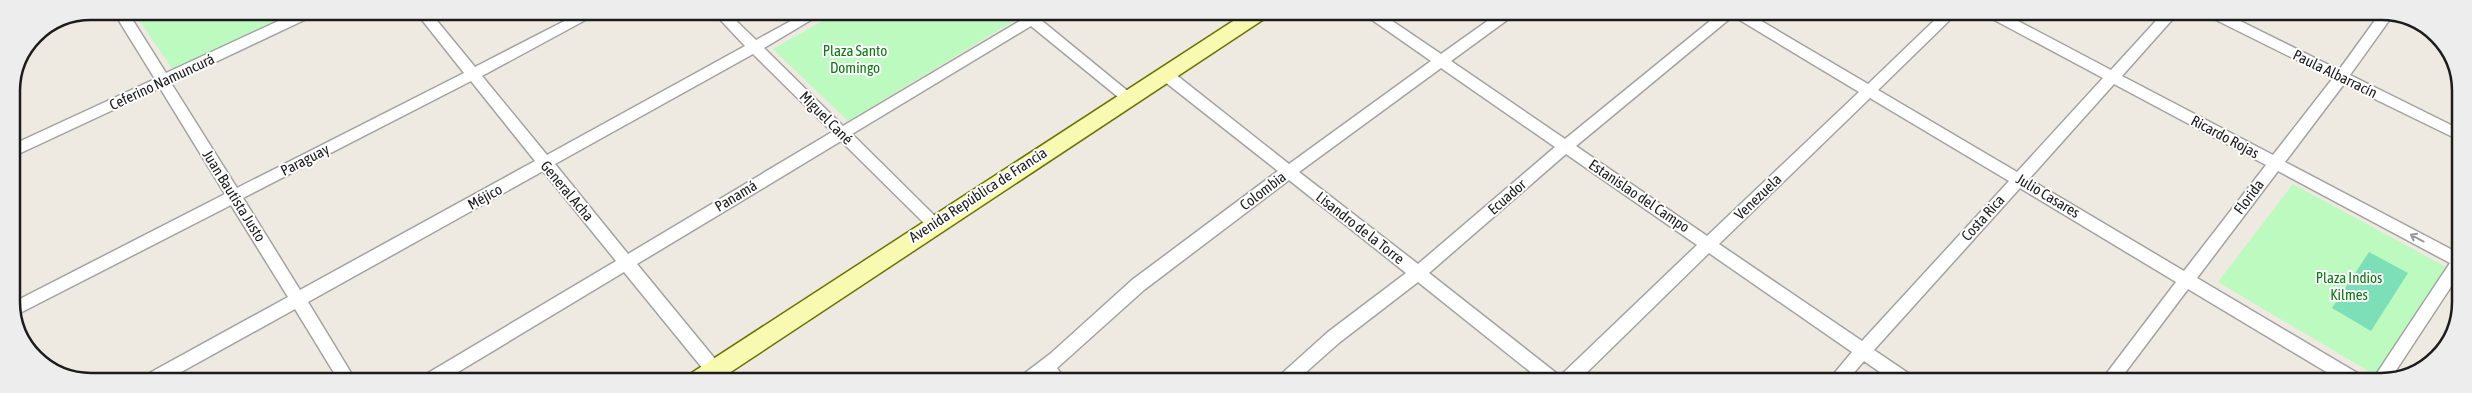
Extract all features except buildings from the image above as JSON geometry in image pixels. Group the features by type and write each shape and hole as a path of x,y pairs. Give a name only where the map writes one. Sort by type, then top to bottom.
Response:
{"main road":[{"name":"Avenida República de Francia","path":"709,373 1248,20"}],"street":[{"name":"Juan Bautista Justo","path":"126,20 343,373"},
{"name":"Ceferino Namuncurá","path":"20,148 293,20"},
{"name":"General Acha","path":"427,20 545,165 627,262 705,373"},
{"name":"Paraguay","path":"20,307 579,20"},
{"name":"Miguel Cané","path":"727,20 934,224"},
{"name":"Méjico","path":"164,373 806,20"},
{"name":"Panamá","path":"442,373 842,133 1023,20"},
{"path":"1040,20 1128,97"},
{"name":"Estanislao del Campo","path":"1382,20 1895,373"},
{"name":"Colombia","path":"1039,373 1136,287 1288,172 1497,20"},
{"name":"Ecuador","path":"1295,373 1334,337 1418,273 1566,146 1719,20"},
{"name":"Julio Casares","path":"1750,20 2019,178 2343,373"},
{"name":"Venezuela","path":"1574,373 1943,20"},
{"name":"Ricardo Rojas","path":"2005,20 2452,257"},
{"name":"Costa Rica","path":"1843,373 2165,20"},
{"name":"Paula Albarracín","path":"2227,20 2452,132"},
{"name":"Florida","path":"2115,373 2341,78 2382,20"},
{"name":"Lisandro de la Torre","path":"1165,74 1545,373"},
{"path":"2385,373 2452,273"},
{"path":"1046,368 1051,373"}],"green space":[{"path":"139,20 281,20 173,70"},
{"name":"Plaza Santo Domingo","path":"824,20 1016,20 848,121 773,49"},
{"name":"Plaza Indios Kilmes","path":"2293,184 2446,267 2379,373 2372,373 2218,282"},
{"path":"2369,252 2408,273 2371,331 2332,308"}]}
